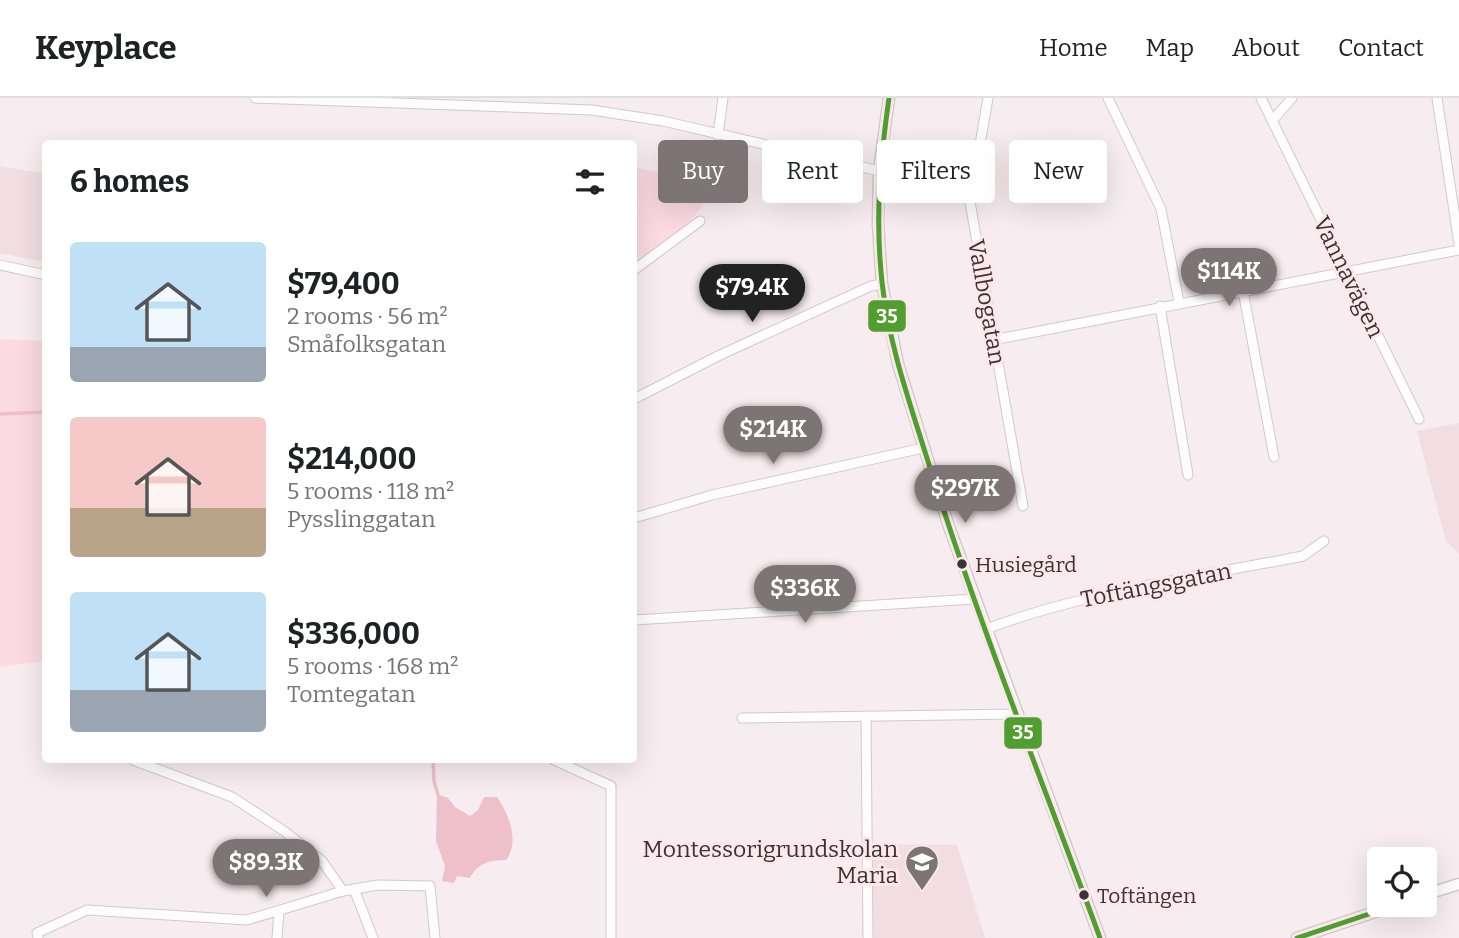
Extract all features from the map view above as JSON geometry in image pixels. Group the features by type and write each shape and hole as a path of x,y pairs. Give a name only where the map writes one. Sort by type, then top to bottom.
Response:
{"street":[{"path":"255,98 449,101 592,110 663,121 877,171"},
{"path":"718,135 723,98"},
{"path":"883,140 889,98"},
{"name":"Vallbogatan","path":"988,98 970,202 1023,506"},
{"path":"1108,98 1161,209 1179,302"},
{"name":"Vannavägen","path":"1261,98 1419,419"},
{"path":"1272,121 1292,98"},
{"path":"1437,98 1459,244"},
{"path":"878,203 882,284 898,364 922,448 1100,938"},
{"path":"637,269 700,221"},
{"path":"993,340 1459,250"},
{"path":"0,265 42,274"},
{"path":"637,397 720,355 871,286 882,284"},
{"path":"1243,291 1274,457"},
{"path":"1160,306 1188,475"},
{"path":"637,517 712,495 922,448"},
{"name":"Toftängsgatan","path":"986,629 1033,612 1091,596 1303,556 1324,541"},
{"path":"637,620 975,599"},
{"path":"742,718 1018,714"},
{"path":"866,716 868,938"},
{"path":"141,763 232,797 284,831 322,861 343,891"},
{"path":"561,763 611,786 611,938"},
{"path":"1437,891 1459,884"},
{"path":"38,936 86,910 247,920 343,891 378,885 430,886 435,938"},
{"path":"354,890 373,938"},
{"path":"277,938 279,911"},
{"path":"1297,938 1367,915"}],"shaded area":[{"path":"0,166 42,173 42,261 0,253"},
{"path":"637,168 658,172 658,203 706,203 687,224 637,263"},
{"path":"0,339 42,341 42,661 0,667"},
{"path":"1459,423 1459,554 1446,541 1417,431"},
{"path":"437,794 448,798 455,807 470,816 478,810 484,797 497,797 511,828 512,845 506,860 485,863 470,878 457,876 454,883 442,881 445,866 436,841"},
{"name":"Montessorigrundskolan Maria","path":"871,844 957,845 985,938 874,938"}],"waterway":[{"path":"0,414 42,412"},
{"path":"433,763 438,795"}],"transit line":[{"name":"35","path":"889,98 881,167 879,235 885,306 896,354 970,589 1100,938"},
{"name":"35","path":"1297,938 1367,915"}],"place":[{"name":"Husiegård","path":"962,564"},
{"name":"Montessorigrundskolan Maria","path":"922,892"},
{"name":"Toftängen","path":"1084,895"}]}
